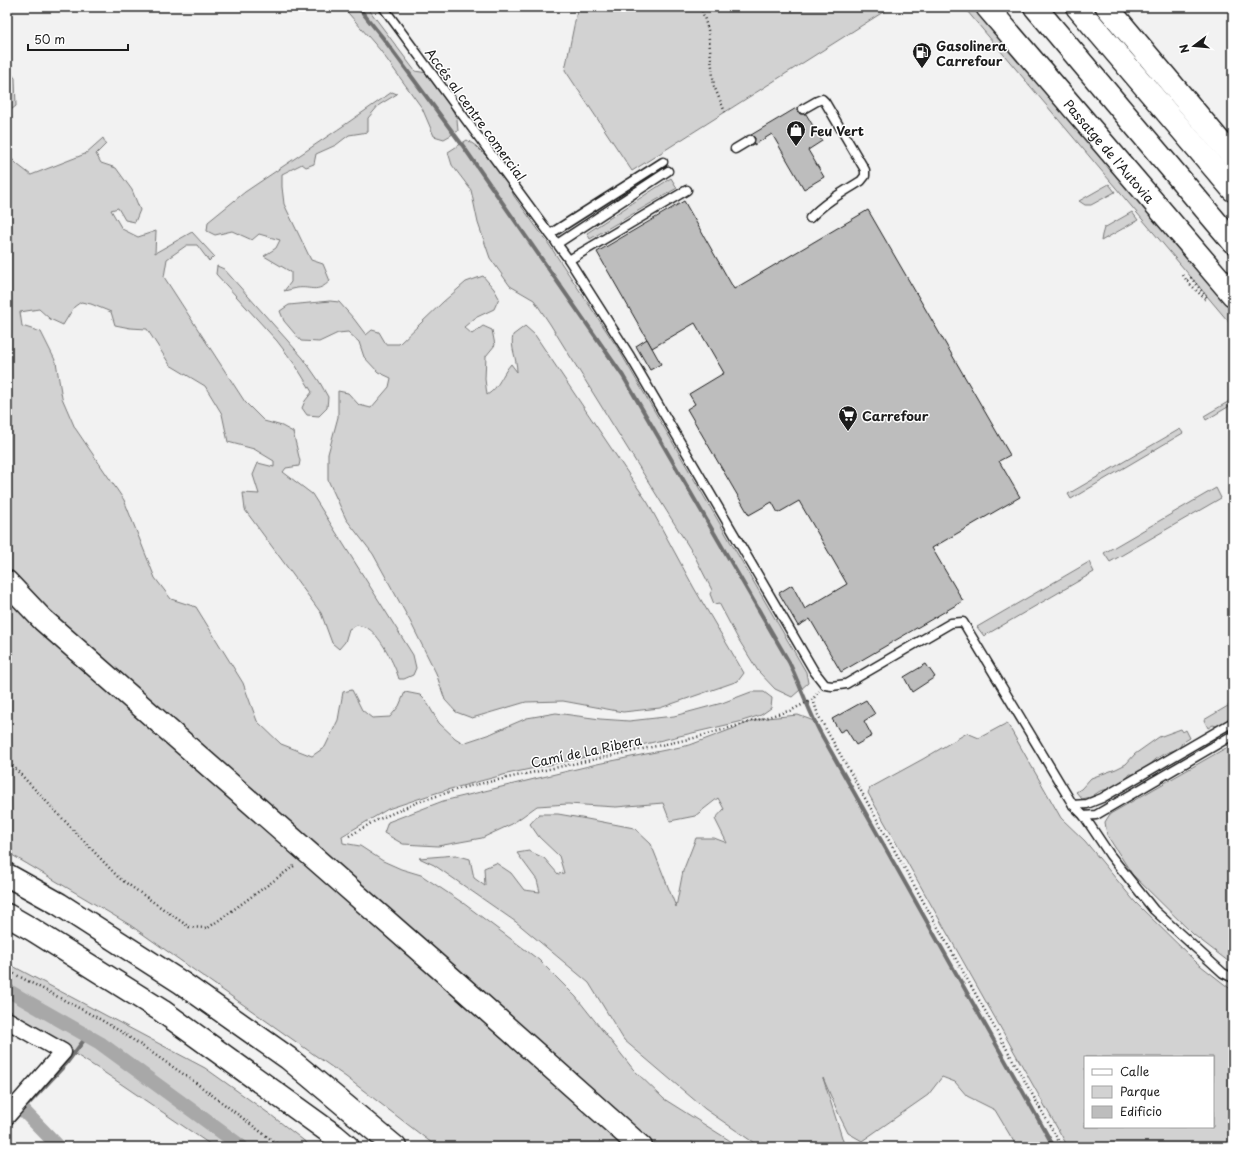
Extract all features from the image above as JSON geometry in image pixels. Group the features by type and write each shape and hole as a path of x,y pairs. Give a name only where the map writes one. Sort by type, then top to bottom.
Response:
{"main road":[{"name":"Passatge de l'Autovia","path":"987,7 1233,295"},
{"path":"1034,7 1233,242"},
{"path":"1077,7 1233,190"},
{"path":"1107,7 1233,157"},
{"path":"7,582 43,620 641,1147"},
{"path":"7,875 59,904 188,988 288,1058 395,1147"},
{"path":"7,915 162,1010 343,1143"}],"street":[{"path":"7,1020 63,1052 7,1116"}],"lane":[{"name":"Accés al centre comercial","path":"383,7 568,260 630,356 814,670 824,684"},
{"path":"803,109 822,99 865,170 865,176 861,181 831,200 810,218"},
{"path":"735,149 750,140"},
{"path":"550,234 663,162"},
{"path":"557,244 668,171"},
{"path":"568,260 687,190"},
{"path":"824,684 832,686 846,684 951,623 963,622 1073,805 1084,816 1110,855 1154,910 1224,973 1233,978"},
{"path":"1073,805 1087,804 1102,798 1233,722"},
{"path":"1084,816 1096,815 1233,735"}],"path":[{"path":"701,7 708,30 714,86 725,112"},
{"path":"1183,275 1187,281 1205,299 1207,298 1191,278 1187,281"},
{"name":"Camí de La Ribera","path":"349,836 375,821 418,802 465,787 694,738 792,710 813,699 824,684"},
{"path":"813,699 818,715 1062,1147"},
{"path":"7,760 119,878 189,927 208,928 294,866"},
{"path":"7,970 96,1016 120,1031 192,1080 281,1147"}],"green space":[{"path":"343,7 367,7 415,71 427,73 446,97 457,119 458,131 444,139 434,136 422,108 380,50"},
{"path":"571,7 891,7 632,171 565,70 577,11 572,10"},
{"path":"958,7 976,7 1233,311 1233,327 967,11"},
{"path":"7,68 15,78 16,106 7,113"},
{"path":"392,92 397,94 379,105 368,118 368,132 349,135 336,145 316,154 314,164 306,167 302,164 282,174 284,204 311,260 323,264 330,281 325,285 314,289 297,288 284,291 291,282 291,272 264,256 276,248 280,240 259,234 252,240 232,231 215,235 207,231 208,222 245,192"},
{"path":"103,138 106,144 96,154 101,163 116,168 132,190 140,210 135,222 125,220 118,208 111,210 122,229 138,237 156,231 155,253 192,232 214,256 209,261 197,245 187,245 167,259 164,277 245,402 264,421 282,426 293,432 300,461 299,466 286,468 283,472 312,494 413,655 416,668 413,675 404,679 399,679 391,659 383,645 368,628 357,625 349,629 345,642 339,649 332,643 321,613 245,510 243,493 259,494 253,475 258,463 274,467 274,461 254,449 228,442 222,414 205,386 170,365 147,329 115,325 111,312 91,304 81,302 74,307 63,325 50,319 39,309 20,312 22,326 41,332 56,362 62,398 75,428 124,500 155,578 171,599 196,607 243,683 257,721 281,744 312,756 325,747 338,720 343,692 352,690 362,710 372,718 390,717 399,706 405,692 420,695 426,701 439,723 455,738 463,743 490,734 527,718 556,713 629,721 674,716 722,703 751,692 764,692 772,698 771,708 761,715 739,722 637,746 507,774 439,792 388,809 342,836 343,843 360,846 383,861 401,869 421,875 463,903 539,960 576,997 633,1069 664,1099 740,1147 657,1147 429,944 78,637 7,568 7,154 31,175 85,154"},
{"path":"467,140 476,146 504,174 514,196 550,246 619,350 806,672 808,683 792,697 775,689 758,671 737,637 719,603 714,604 710,594 712,590 694,555 550,324 534,300 510,286 490,258 478,223 471,190 452,165 448,152"},
{"path":"671,178 677,188 590,239 587,233"},
{"path":"1109,184 1115,192 1091,205 1085,205 1079,201"},
{"path":"1132,212 1138,220 1101,241 1104,228"},
{"path":"217,266 224,269 303,358 319,381 328,397 327,408 319,416 307,415 302,408 312,392 296,366 277,341 216,274"},
{"path":"483,276 494,289 499,298 494,309 475,318 464,327 472,334 483,326 492,330 495,345 486,356 485,379 487,395 495,389 511,364 517,372 512,340 513,335 525,326 535,335 648,503 694,588 744,673 738,681 660,708 623,712 563,701 526,702 472,718 456,712 445,700 436,673 410,621 373,554 346,519 328,480 328,454 338,417 338,391 348,393 359,405 371,408 389,387 391,378 378,372 364,357 359,342 348,332 338,333 319,342 301,341 284,321 280,311 289,305 330,301 339,302 366,335 372,330 379,332 386,344 399,344 466,282"},
{"path":"1233,399 1233,404 1206,420 1204,416"},
{"path":"1180,429 1183,433 1071,499 1068,494"},
{"path":"1216,488 1221,498 1110,562 1104,553"},
{"path":"1089,562 1094,572 984,636 977,627"},
{"path":"7,599 40,630 624,1147 437,1147 346,1077 130,925 7,852"},
{"path":"1233,703 1233,722 1223,728 1213,725 1208,728 1204,720"},
{"path":"798,715 814,721 1054,1147 1017,1147 995,1110 967,1096 955,1082 942,1077 928,1095 862,1141 848,1133 823,1078 844,1144 843,1147 760,1147 705,1109 624,1040 589,983 516,922 434,865 419,858 456,855 470,859 474,878 485,886 484,868 496,863 511,873 524,890 540,892 537,880 517,853 529,851 544,858 558,874 564,873 559,856 539,837 530,824 539,814 558,814 587,819 634,828 651,844 676,907 683,871 696,838 714,838 727,843 715,819 724,809 718,798 695,816 670,821 663,803 616,807 568,804 537,806 512,824 482,838 438,846 403,844 384,833 388,822 443,801 597,764 690,745 753,721 766,718"},
{"path":"1007,723 1061,818 1085,841 1135,902 1196,962 1233,991 1233,1147 1068,1147 868,793 870,788 967,733 979,738"},
{"path":"1181,729 1183,732 1186,730 1190,738 1182,743 1179,749 1166,753 1158,758 1142,775 1130,774 1121,786 1100,791 1091,797 1082,799 1076,792 1081,789 1091,778 1126,764 1135,754 1159,737"},
{"path":"1233,745 1233,965 1194,935 1132,874 1107,835 1105,822 1110,814"},
{"path":"7,963 205,1068 271,1115 312,1147 214,1147 102,1071 7,1013"}],"building":[{"name":"Feu Vert","path":"798,107 800,114 806,114 822,141 808,150 824,177 804,189 772,134 754,145 755,138 751,135"},
{"name":"Carrefour","path":"684,201 734,289 868,210 1010,455 999,461 1020,497 932,548 963,601 841,672 810,619 798,626 779,593 792,585 805,609 847,584 799,501 778,513 772,502 749,515 687,409 695,404 689,394 724,373 695,323 652,348 597,252"},
{"path":"647,339 661,364 650,370 636,346"},
{"path":"926,664 935,677 912,692 904,677"},
{"path":"866,700 875,714 864,721 872,736 856,745 846,729 840,732 832,719"}],"waterway":[{"path":"358,7 383,38 463,146 623,376 789,662 820,732 1054,1147"},
{"path":"7,990 100,1043 242,1147"},
{"path":"7,1127 66,1064 87,1036"},
{"path":"7,1094 15,1102"},
{"path":"21,1108 59,1147"}],"place":[{"name":"Gasolinera Carrefour","path":"922,69"},
{"name":"Feu Vert","path":"796,147"},
{"name":"Carrefour","path":"848,432"}]}
